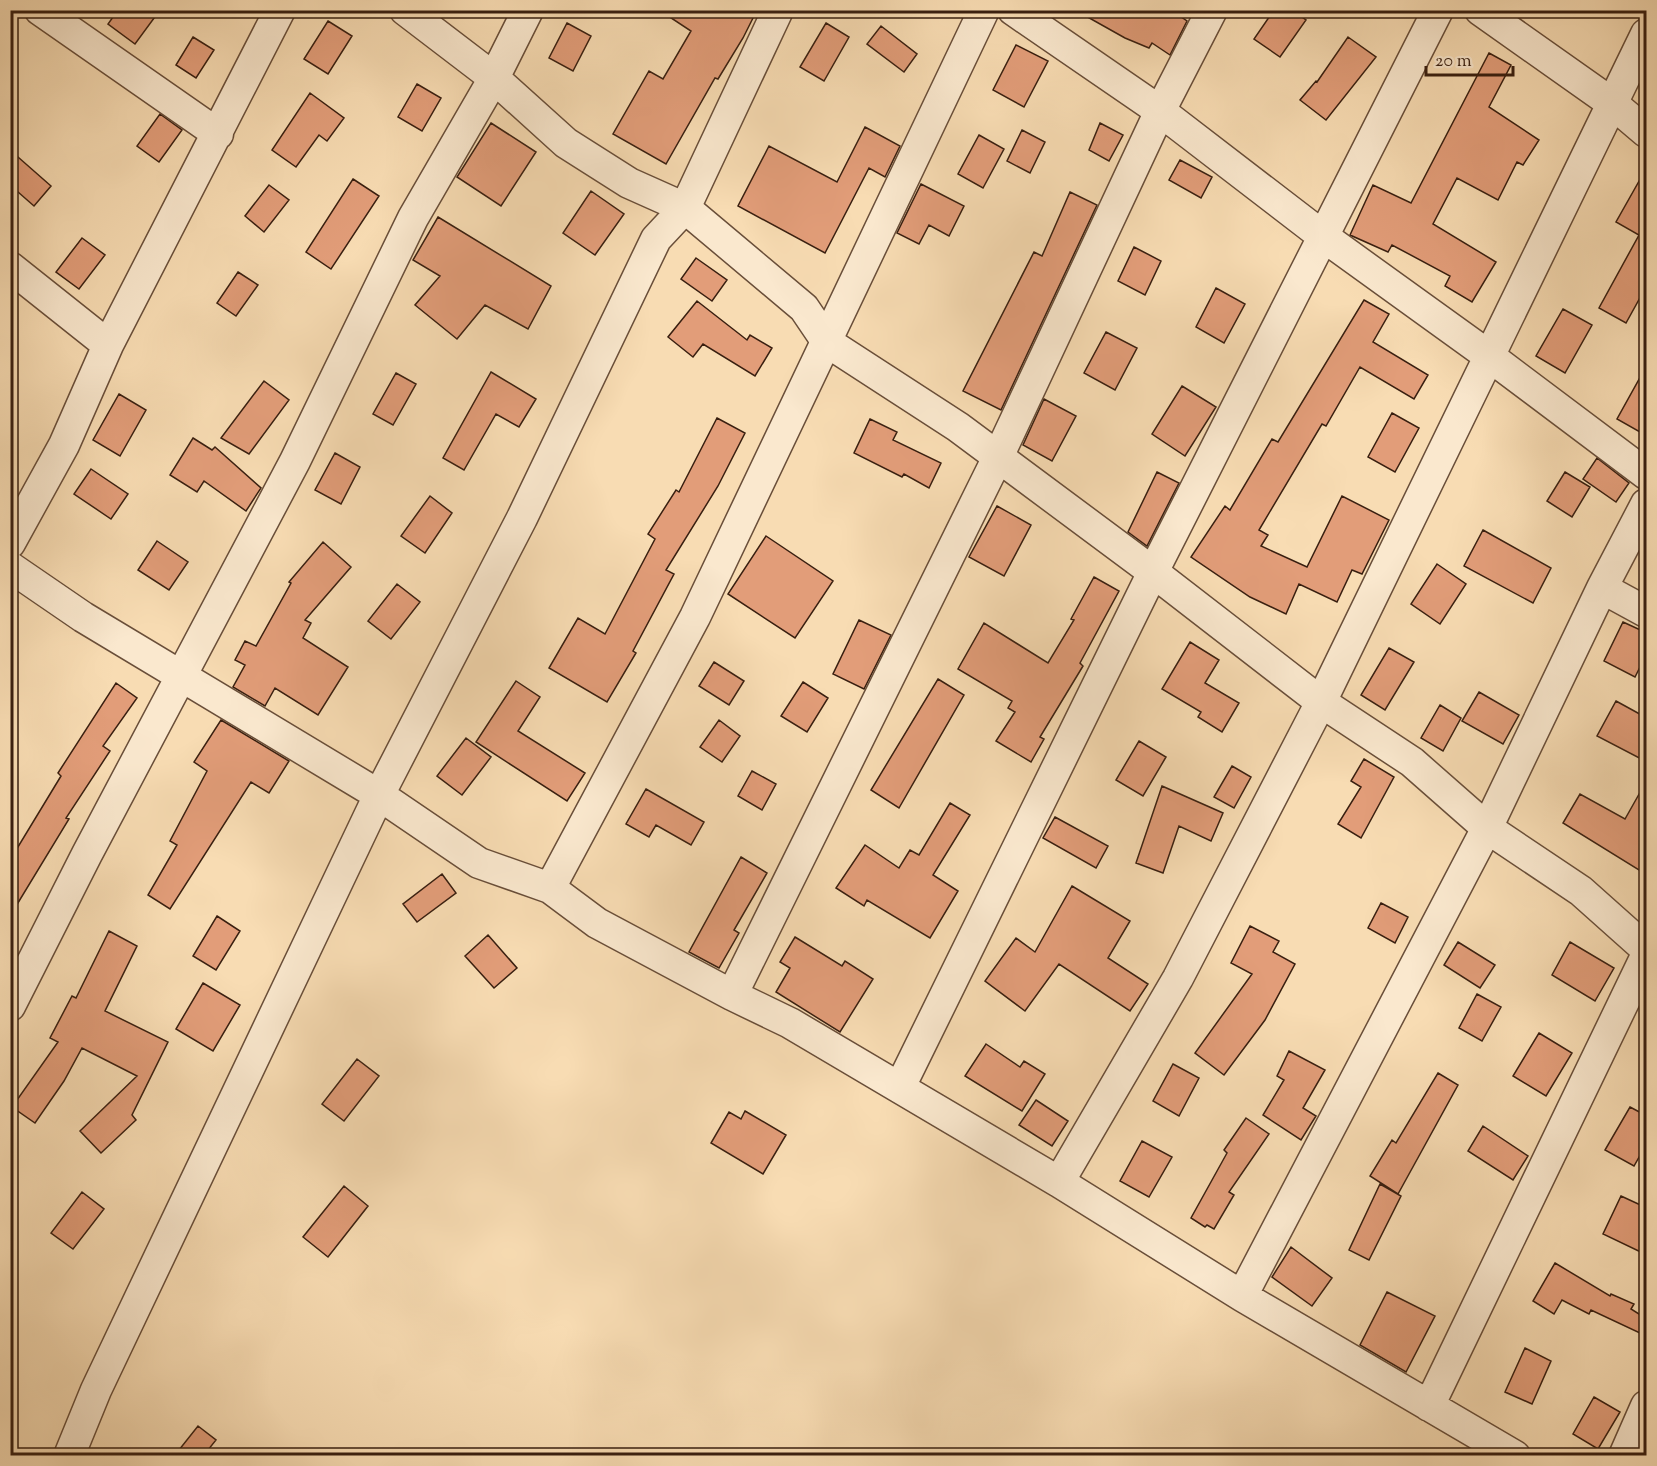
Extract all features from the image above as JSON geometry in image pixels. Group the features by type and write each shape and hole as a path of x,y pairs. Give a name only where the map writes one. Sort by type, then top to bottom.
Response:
{"street":[{"path":"40,10 218,134"},
{"path":"10,543 64,445 108,345 280,10"},
{"path":"405,10 494,78 566,144 629,183 685,208 804,308 828,342 958,427 1153,572 1321,702 1412,762 1487,828 1581,891 1647,949"},
{"path":"10,1006 87,854 295,461 413,218 494,78 528,10"},
{"path":"69,1455 96,1390 379,795 522,518 656,239 685,208 778,10"},
{"path":"550,888 695,617 828,342 984,10"},
{"path":"1013,10 1160,111 1324,237 1647,474"},
{"path":"732,995 998,458 1160,111 1212,10"},
{"path":"900,1087 1153,572 1438,10"},
{"path":"1480,10 1612,104 1647,132"},
{"path":"1059,1182 1178,978 1321,702 1647,34"},
{"path":"10,267 108,345"},
{"path":"1242,1296 1487,828 1602,588 1647,504"},
{"path":"10,567 83,617 379,795 479,863 550,888 597,923 732,995 790,1023 1059,1182 1242,1296 1515,1455"},
{"path":"1602,588 1647,612"},
{"path":"1429,1406 1647,956"},
{"path":"1624,1455 1647,1406"}],"building":[{"path":"118,10 160,10 135,44 108,24"},
{"path":"659,10 757,10 743,38 718,79 715,78 666,164 613,134 649,71 663,79 691,31"},
{"path":"1075,10 1171,10 1187,21 1170,55 1152,43 1149,48 1125,38"},
{"path":"1274,10 1292,10 1306,20 1280,57 1254,39"},
{"path":"328,21 352,36 328,74 304,59"},
{"path":"567,23 591,36 573,71 549,58"},
{"path":"826,23 849,37 824,81 800,67"},
{"path":"881,26 917,54 904,72 867,44"},
{"path":"193,37 214,50 196,78 176,65"},
{"path":"1348,37 1376,57 1326,120 1300,100 1317,82"},
{"path":"1016,45 1048,61 1024,107 993,90"},
{"path":"1489,53 1511,65 1489,107 1539,140 1523,165 1517,162 1498,200 1457,178 1433,224 1496,262 1472,302 1445,286 1450,276 1392,245 1388,252 1350,235 1373,185 1411,203"},
{"path":"417,84 441,98 422,131 398,117"},
{"path":"310,93 344,118 327,141 319,135 296,167 272,150"},
{"path":"160,114 182,130 159,162 137,146"},
{"path":"491,123 536,152 501,206 457,177"},
{"path":"1100,123 1123,135 1109,161 1089,150"},
{"path":"865,127 900,146 885,177 869,168 825,253 738,206 769,146 837,182"},
{"path":"1022,130 1045,142 1030,173 1007,161"},
{"path":"979,135 1004,149 983,188 958,174"},
{"path":"10,150 51,186 34,206 10,185"},
{"path":"1180,160 1212,177 1201,198 1169,180"},
{"path":"1647,167 1647,285 1626,323 1599,308 1639,235 1616,222"},
{"path":"353,179 379,196 331,269 306,252"},
{"path":"921,184 964,206 949,236 929,225 919,244 897,233"},
{"path":"269,185 289,200 264,232 245,216"},
{"path":"591,191 624,214 595,255 563,233"},
{"path":"1070,192 1097,205 1001,410 963,391 1034,252 1042,256"},
{"path":"438,217 551,286 528,329 485,305 457,339 415,305 440,276 413,260"},
{"path":"82,238 105,255 79,289 56,272"},
{"path":"1134,247 1161,261 1145,295 1118,281"},
{"path":"696,258 727,280 712,301 681,279"},
{"path":"238,272 258,285 236,316 217,303"},
{"path":"1216,288 1245,304 1224,343 1196,327"},
{"path":"1364,300 1389,314 1373,342 1428,375 1414,399 1360,367 1326,426 1322,424 1259,530 1268,535 1261,546 1307,567 1342,496 1389,520 1362,574 1352,570 1337,602 1299,584 1286,614 1250,597 1191,557 1225,506 1230,510 1272,439 1278,442"},
{"path":"697,301 747,340 750,335 772,348 755,376 703,344 693,357 668,337"},
{"path":"1563,309 1592,325 1565,373 1536,356"},
{"path":"1106,332 1137,348 1115,390 1084,373"},
{"path":"1647,365 1647,436 1617,419"},
{"path":"491,372 536,399 519,427 496,414 464,470 443,458"},
{"path":"396,373 416,384 393,425 373,414"},
{"path":"264,381 289,400 249,454 221,438"},
{"path":"1182,386 1216,407 1185,456 1152,434"},
{"path":"119,394 146,410 120,456 93,440"},
{"path":"1044,399 1076,416 1052,461 1023,445"},
{"path":"1392,413 1419,428 1395,472 1368,457"},
{"path":"717,418 745,433 718,486 666,570 674,574 633,651 636,653 607,702 549,668 578,618 605,634 655,539 648,534 676,490 679,492"},
{"path":"870,419 897,432 893,440 941,463 929,488 904,474 902,477 854,453"},
{"path":"193,438 212,450 215,447 261,488 246,511 204,481 197,492 170,475"},
{"path":"335,453 360,467 341,504 315,490"},
{"path":"1597,458 1629,483 1616,502 1583,479"},
{"path":"91,469 128,494 111,519 74,494"},
{"path":"1157,472 1179,483 1147,546 1128,532"},
{"path":"1565,472 1590,487 1572,517 1547,501"},
{"path":"430,496 452,513 425,553 401,536"},
{"path":"997,506 1031,525 1004,576 969,557"},
{"path":"1483,530 1551,568 1533,603 1464,566"},
{"path":"766,536 833,581 795,638 728,594"},
{"path":"157,541 188,562 169,590 138,570"},
{"path":"323,542 351,567 305,620 311,623 303,638 348,667 318,715 275,688 265,706 233,687 245,665 235,660 245,641 256,646 291,583 289,582"},
{"path":"1437,564 1466,584 1440,624 1411,604"},
{"path":"1094,577 1119,591 1080,663 1083,666 1040,737 1044,739 1031,762 996,741 1015,712 1008,708 1012,701 958,669 984,623 1048,663 1074,620 1071,619"},
{"path":"397,584 420,602 391,639 368,621"},
{"path":"859,620 891,635 864,689 833,674"},
{"path":"1623,622 1647,633 1647,653 1635,677 1604,661"},
{"path":"1190,642 1219,660 1205,683 1239,703 1222,732 1198,717 1201,712 1162,689"},
{"path":"1389,648 1414,662 1385,710 1361,695"},
{"path":"714,662 744,681 729,705 699,686"},
{"path":"938,679 964,695 899,808 871,790"},
{"path":"516,681 540,697 518,731 585,773 567,801 476,742"},
{"path":"803,682 828,698 807,732 781,716"},
{"path":"116,683 137,698 103,746 110,751 66,818 69,819 10,916 10,860 61,776 58,773"},
{"path":"1479,692 1519,715 1503,744 1462,721"},
{"path":"1616,701 1647,718 1647,762 1597,736"},
{"path":"1440,705 1461,718 1443,751 1421,738"},
{"path":"221,720 289,761 269,793 251,782 170,909 148,895 177,845 170,841 207,771 194,762"},
{"path":"719,720 740,736 722,762 700,747"},
{"path":"466,738 491,757 462,795 437,776"},
{"path":"1139,741 1166,757 1143,796 1116,780"},
{"path":"1364,759 1394,777 1361,838 1338,824 1361,787 1351,781"},
{"path":"1232,766 1251,777 1234,808 1214,797"},
{"path":"752,771 776,784 762,810 738,796"},
{"path":"1647,780 1647,875 1563,823 1580,794 1625,819"},
{"path":"1162,786 1223,813 1211,841 1179,826 1163,873 1136,863"},
{"path":"646,789 704,822 691,845 656,825 649,837 626,824"},
{"path":"950,803 970,815 933,875 958,891 930,938 867,900 864,906 836,888 865,845 899,868 910,850 919,855"},
{"path":"1055,817 1108,846 1096,868 1043,838"},
{"path":"741,857 767,873 734,930 739,933 719,968 689,952"},
{"path":"442,874 456,893 417,922 403,904"},
{"path":"1072,886 1130,921 1108,958 1148,984 1130,1011 1059,964 1025,1011 985,981 1016,938 1035,952"},
{"path":"1381,903 1408,917 1395,943 1368,928"},
{"path":"217,916 240,931 216,970 193,956"},
{"path":"1250,926 1279,941 1273,952 1295,964 1265,1020 1224,1075 1195,1053 1252,974 1231,963"},
{"path":"109,931 137,946 105,1011 168,1042 132,1115 136,1120 101,1153 80,1131 137,1076 82,1048 64,1081 35,1123 12,1107 58,1042 50,1038 72,996 76,998"},
{"path":"488,935 517,968 494,988 465,956"},
{"path":"795,937 842,966 845,961 873,979 840,1032 776,992 790,968 780,962"},
{"path":"1458,942 1495,965 1480,988 1444,965"},
{"path":"1570,942 1614,968 1595,1001 1552,975"},
{"path":"203,983 240,1005 213,1051 176,1029"},
{"path":"1477,994 1501,1007 1482,1041 1459,1028"},
{"path":"1539,1033 1572,1053 1546,1096 1513,1076"},
{"path":"986,1044 1020,1067 1024,1061 1045,1074 1022,1111 965,1076"},
{"path":"1289,1051 1325,1070 1303,1108 1316,1116 1301,1140 1263,1115 1284,1080 1277,1076"},
{"path":"357,1059 379,1076 344,1121 322,1104"},
{"path":"1173,1064 1199,1078 1179,1116 1153,1101"},
{"path":"1438,1073 1458,1085 1398,1194 1370,1176 1392,1140 1396,1143"},
{"path":"1036,1100 1068,1121 1052,1146 1019,1125"},
{"path":"1630,1107 1647,1116 1647,1143 1634,1166 1605,1150"},
{"path":"745,1111 786,1135 763,1174 711,1143 729,1112 741,1119"},
{"path":"1246,1118 1269,1134 1229,1192 1234,1195 1214,1229 1207,1225 1205,1227 1191,1218 1227,1153 1224,1150"},
{"path":"1483,1126 1528,1156 1513,1180 1468,1151"},
{"path":"1142,1141 1172,1157 1149,1197 1120,1181"},
{"path":"1380,1184 1401,1196 1369,1260 1349,1250"},
{"path":"344,1186 368,1206 328,1257 303,1237"},
{"path":"82,1192 104,1209 73,1249 51,1233"},
{"path":"1621,1196 1647,1208 1647,1255 1603,1234"},
{"path":"1291,1247 1332,1278 1312,1306 1272,1277"},
{"path":"1555,1263 1610,1296 1611,1294 1634,1304 1631,1309 1647,1319 1642,1334 1591,1310 1589,1314 1562,1300 1554,1314 1533,1301"},
{"path":"1387,1292 1435,1316 1406,1372 1360,1345"},
{"path":"1525,1348 1551,1361 1532,1404 1505,1392"},
{"path":"1594,1397 1620,1412 1598,1449 1573,1434"},
{"path":"198,1426 216,1440 204,1455 175,1455"}]}
